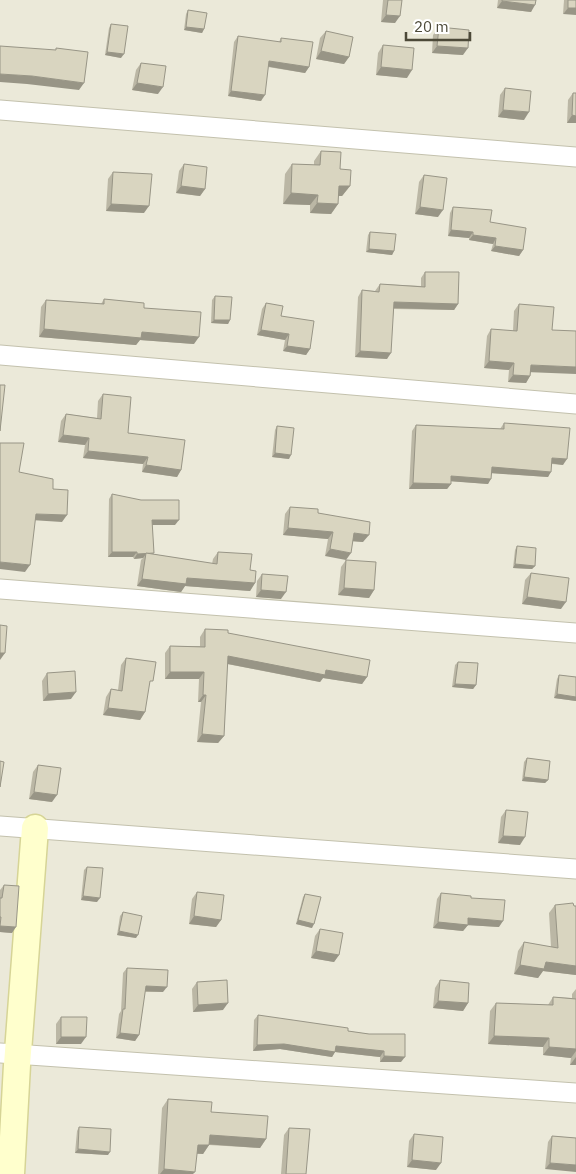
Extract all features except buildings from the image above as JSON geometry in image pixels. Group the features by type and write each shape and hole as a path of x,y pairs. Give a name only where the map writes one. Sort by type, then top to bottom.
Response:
{"street":[{"path":"0,110 576,158"},
{"path":"0,354 576,404"},
{"path":"0,589 576,633"},
{"path":"0,826 576,869"},
{"path":"11,1174 9,1053 35,828"},
{"path":"9,1053 576,1093"}],"shaded area":[{"path":"0,0 576,0 576,1174 0,1174"}]}
